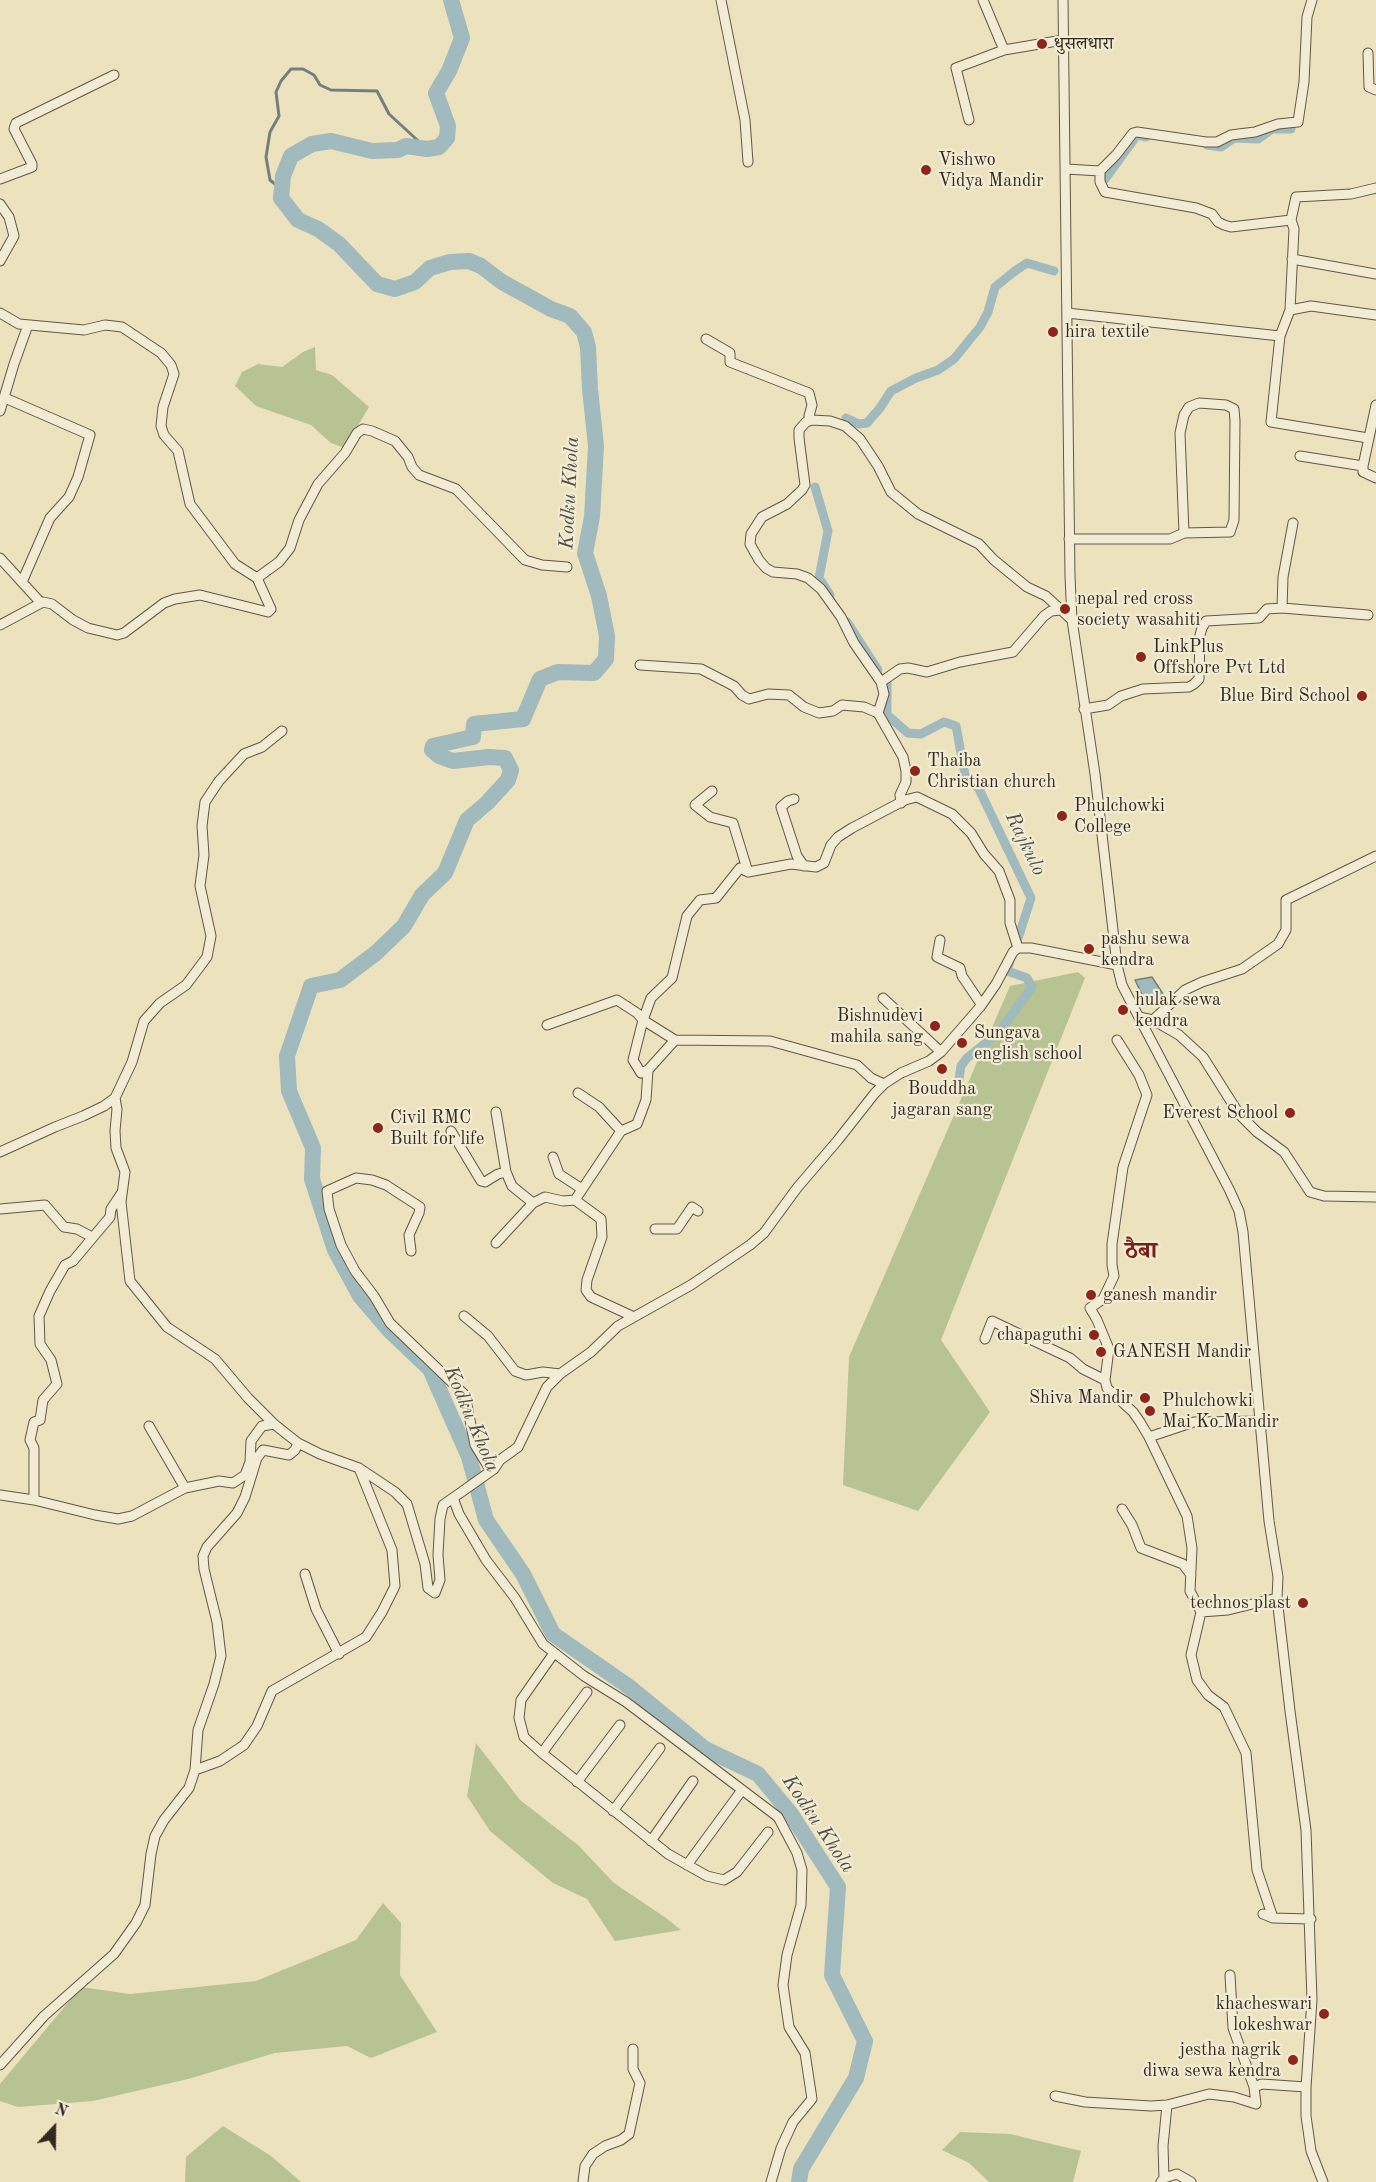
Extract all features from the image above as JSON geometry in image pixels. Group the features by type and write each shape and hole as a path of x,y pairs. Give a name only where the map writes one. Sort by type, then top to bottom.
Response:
{"street":[{"path":"721,0 745,120 748,162"},
{"path":"995,0 984,3 1004,50"},
{"path":"1063,0 1072,621 1095,774 1117,965 1122,985 1239,1211 1243,1232 1269,1521 1278,1577 1277,1598 1306,1830 1311,1919 1312,2009 1306,2087 1308,2134 1311,2151 1323,2182"},
{"path":"1291,220 1232,227 1224,225 1218,222 1212,214 1197,208 1105,192 1100,183 1100,171 1133,133 1137,132 1217,142 1231,135 1255,132 1278,124 1298,122 1304,82 1307,17 1312,0"},
{"path":"969,120 956,68 1004,50 1063,40"},
{"path":"1368,53 1369,87 1376,90"},
{"path":"0,179 32,167 14,129 16,123 114,75"},
{"path":"1066,169 1100,171"},
{"path":"1368,438 1271,422 1280,336 1290,310 1294,229 1291,220 1296,197 1351,194 1376,188"},
{"path":"0,204 9,217 14,236 0,261"},
{"path":"1293,259 1376,274"},
{"path":"1290,310 1311,306 1376,315"},
{"path":"0,313 19,324 84,330 105,325 122,327 161,353 171,365 174,374 163,407 161,426 164,435 178,451 190,504 235,564 257,578 271,609 268,612 200,596 175,599 164,603 124,633 117,635 88,628 52,604 41,603 0,625"},
{"path":"1067,313 1280,336"},
{"path":"0,411 28,325"},
{"path":"706,339 730,353 730,362 809,393 812,405 809,417 812,420"},
{"path":"5,398 90,435 78,477 69,497 50,518 22,582"},
{"path":"1070,538 1170,539 1184,533 1230,532 1234,520 1234,409 1226,405 1199,403 1189,407 1184,416 1180,433 1184,533"},
{"path":"1376,405 1363,466 1363,472 1376,478"},
{"path":"878,713 884,694 881,682 854,643 841,617 816,583 797,574 773,572 766,568 750,544 751,534 762,517 787,504 805,485 799,430 806,422 830,421 845,426 860,440 878,466 891,492 918,514 979,544 994,560 1027,587 1046,596 1072,621"},
{"path":"257,578 279,562 290,548 299,520 318,484 345,453 357,433 363,429 394,441 419,475 456,489 525,560 542,566 567,567"},
{"path":"1300,456 1363,466"},
{"path":"1282,608 1282,577 1293,523"},
{"path":"0,558 41,603"},
{"path":"1084,709 1108,705 1121,696 1143,688 1189,687 1194,684 1199,679 1200,635 1206,621 1259,618 1267,609 1282,608 1368,615"},
{"path":"881,682 900,669 908,668 927,672 960,662 1013,652 1044,616 1051,611 1061,610"},
{"path":"640,665 701,669 734,686 749,699 768,694 789,695 804,707 819,713 833,711 842,705 864,707 878,713 903,757 906,782 900,795 901,803"},
{"path":"0,1152 83,1116 115,1098 132,1062 144,1021 160,1003 186,985 207,957 211,936 200,886 204,855 202,826 205,802 219,781 244,754 262,747 282,731"},
{"path":"712,791 695,805 710,817 733,824 748,872"},
{"path":"675,1040 648,1070 641,1073 633,1060 643,1020 651,998 672,978 687,916 700,900 716,898 740,868 748,872 791,864 816,867 824,863 831,845 838,837 901,803 917,797 952,814 971,832 984,854 999,871 1010,900 1010,923 1018,948"},
{"path":"794,799 781,807 797,856 804,866"},
{"path":"1153,1020 1185,990 1242,969 1278,944 1286,930 1286,900 1376,856"},
{"path":"940,940 937,957 960,968 962,976 981,1004"},
{"path":"115,1098 116,1148 125,1172 121,1202 130,1281 167,1327 215,1359 274,1424 298,1443 320,1454 359,1468 395,1492 407,1504 425,1564 428,1588 435,1593 440,1580 438,1556 443,1505 487,1474 500,1460 518,1447 547,1387 560,1374 591,1352 618,1326 691,1285 764,1233 797,1188 884,1084 940,1053 996,984 1009,957 1018,948 1031,948 1117,965"},
{"path":"883,998 940,1053"},
{"path":"547,1025 617,1000 675,1040 770,1041 857,1065 871,1078 884,1084"},
{"path":"1139,1017 1153,1020 1179,1035 1203,1057 1239,1114 1257,1132 1284,1152 1310,1192 1324,1196 1376,1197"},
{"path":"1117,1040 1139,1075 1147,1095 1123,1167 1112,1244 1114,1276 1103,1299 1090,1308 1108,1349 1105,1380 1107,1388 1133,1412 1149,1437 1187,1516 1192,1548 1190,1591 1201,1612 1191,1655 1197,1680 1208,1695 1224,1707 1246,1753 1257,1870 1273,1918"},
{"path":"575,1200 621,1131 637,1124 646,1100 648,1070"},
{"path":"578,1093 599,1107 621,1131"},
{"path":"496,1112 506,1172 513,1186 534,1203"},
{"path":"451,1131 481,1181 485,1182 506,1172"},
{"path":"553,1157 559,1174 582,1189"},
{"path":"411,1251 409,1235 420,1207 386,1185 372,1180 356,1178 327,1191 329,1209 341,1245 355,1271 374,1296 390,1323 465,1395 475,1445 487,1474"},
{"path":"34,1500 34,1448 30,1440 34,1422 40,1420 43,1400 57,1384 51,1360 40,1344 39,1316 65,1265 73,1261 110,1217 111,1209 122,1192"},
{"path":"496,1243 534,1203 545,1197 563,1202 575,1200 601,1219 602,1237 587,1280 586,1290 591,1297 634,1317"},
{"path":"0,1209 45,1205 64,1227 77,1229 92,1238"},
{"path":"655,1229 677,1229 692,1207 698,1211"},
{"path":"465,1316 488,1336 515,1371 526,1375 543,1372 560,1374"},
{"path":"985,1339 992,1321 1070,1358 1083,1369 1105,1380"},
{"path":"1149,1437 1194,1422 1261,1421"},
{"path":"0,1495 34,1500 118,1519 132,1516 185,1488 219,1481 233,1483 245,1475 250,1462 251,1441 262,1426 274,1424"},
{"path":"149,1426 185,1488"},
{"path":"0,2065 44,2016 114,1954 136,1923 145,1905 155,1836 189,1788 195,1770 198,1730 221,1656 217,1622 203,1556 207,1547 237,1513 245,1497 257,1458 263,1450 289,1455 296,1450 298,1443"},
{"path":"195,1770 220,1761 244,1745 257,1726 273,1691 366,1637 382,1612 394,1586 392,1550 359,1468"},
{"path":"453,1498 459,1514 486,1560 515,1598 543,1644 584,1676 626,1702 778,1817 797,1853 802,1870 801,1905 783,1985 789,2027 805,2053 812,2099 793,2122 781,2148 771,2182"},
{"path":"1122,1509 1132,1525 1140,1548 1183,1564 1191,1575"},
{"path":"305,1574 316,1609 339,1654"},
{"path":"1201,1612 1240,1607 1277,1598"},
{"path":"554,1653 521,1700 519,1718 524,1737 542,1753 668,1854 707,1876 724,1880 737,1872 768,1832"},
{"path":"542,1753 586,1692"},
{"path":"577,1782 620,1725"},
{"path":"613,1811 660,1748"},
{"path":"651,1841 693,1781"},
{"path":"687,1865 742,1790"},
{"path":"1263,1914 1273,1918 1311,1919"},
{"path":"1055,2096 1085,2102 1167,2105 1209,2094 1234,2097 1256,2104 1254,2087 1233,2028 1230,1975"},
{"path":"583,2182 585,2166 593,2154 629,2134 640,2083 633,2069 633,2049"},
{"path":"1254,2087 1262,2084 1306,2087"},
{"path":"1167,2105 1162,2180 1177,2174 1191,2182"}],"green space":[{"path":"315,347 316,370 332,375 369,407 345,448 331,443 311,425 256,406 235,386 242,372 258,364 282,367 303,352"},
{"path":"1078,972 1085,978 941,1340 990,1412 918,1511 843,1485 849,1357 1010,986"},
{"path":"476,1743 520,1800 578,1845 614,1883 681,1930 615,1941 587,1899 553,1883 490,1831 467,1796"},
{"path":"383,1903 401,1923 400,1975 437,2032 371,2058 347,2046 275,2053 188,2079 93,2101 18,2107 0,2101 0,2084 81,1987 130,1994 256,1981 356,1940"},
{"path":"223,2126 271,2156 301,2182 185,2182 186,2157"},
{"path":"960,2132 1010,2134 1081,2151 1073,2182 989,2182 969,2163 942,2150"}],"water":[{"path":"1152,977 1163,994 1147,1005 1135,980"}],"waterway":[{"name":"Kodku Khola","path":"451,0 462,38 449,71 436,93 448,126 447,138 439,147 427,149 406,146 398,150 372,151 331,141 312,144 291,156 283,176 281,198 298,220 318,229 339,244 377,284 395,289 415,282 430,268 450,262 469,261 551,309 570,316 584,332 588,347 596,446 592,517 585,553 599,596 607,636 606,659 594,673 558,672 540,679 523,719 474,724 473,737 433,746 432,750 439,756 453,761 489,757 505,758 511,770 508,780 467,820 445,873 422,895 404,926 376,953 340,980 311,986 287,1056 289,1091 313,1148 312,1179 335,1250 360,1296 390,1331 430,1369 469,1457 486,1520 523,1574 553,1634 628,1686 705,1749 758,1774 791,1814 838,1887 832,1975 865,2041 856,2078 801,2169 799,2182"},
{"path":"281,189 270,180 266,157 270,132 279,116 276,92 281,81 291,69 303,69 314,75 320,85 331,90 377,91 389,114 427,149"},
{"path":"1207,145 1221,147 1234,138 1258,139 1272,129 1291,129"},
{"path":"1105,179 1137,135 1146,137"},
{"path":"846,418 859,424 867,423 891,391 938,370 954,359 980,327 988,312 995,287 1015,271 1027,263 1054,271"},
{"name":"Rajkulo","path":"815,487 828,531 819,578 830,595"},
{"name":"Rajkulo","path":"847,622 878,670"},
{"name":"Rajkulo","path":"887,684 887,715 908,733 921,734 944,722 956,726 965,775 979,789 1031,898 1015,948"},
{"name":"Rajkulo","path":"958,1085 961,1066 967,1058 999,1032 1032,987 1027,978 1007,971 1010,961"}],"place":[{"name":"धुसलधारा","path":"1042,44"},
{"name":"Vishwo Vidya Mandir","path":"926,170"},
{"name":"hira textile","path":"1053,332"},
{"name":"nepal red cross society wasahiti","path":"1065,609"},
{"name":"LinkPlus Offshore Pvt Ltd","path":"1141,657"},
{"name":"Blue Bird School","path":"1362,696"},
{"name":"Thaiba Christian church","path":"915,771"},
{"name":"Phulchowki College","path":"1062,816"},
{"name":"pashu sewa kendra","path":"1089,949"},
{"name":"hulak sewa kendra","path":"1123,1010"},
{"name":"Bishnudevi mahila sang","path":"935,1026"},
{"name":"Sungava english school","path":"962,1043"},
{"name":"Bouddha jagaran sang","path":"942,1069"},
{"name":"Everest School","path":"1290,1113"},
{"name":"Civil RMC Built for life","path":"378,1128"},
{"name":"ganesh mandir","path":"1091,1295"},
{"name":"chapaguthi","path":"1094,1335"},
{"name":"GANESH Mandir","path":"1101,1352"},
{"name":"Shiva Mandir","path":"1145,1398"},
{"name":"Phulchowki Mai Ko Mandir","path":"1150,1411"},
{"name":"technos plast","path":"1303,1603"},
{"name":"khacheswari lokeshwar","path":"1324,2014"},
{"name":"jestha nagrik diwa sewa kendra","path":"1293,2060"}],"district":[{"name":"ठैबा","path":"1141,1252"}]}
